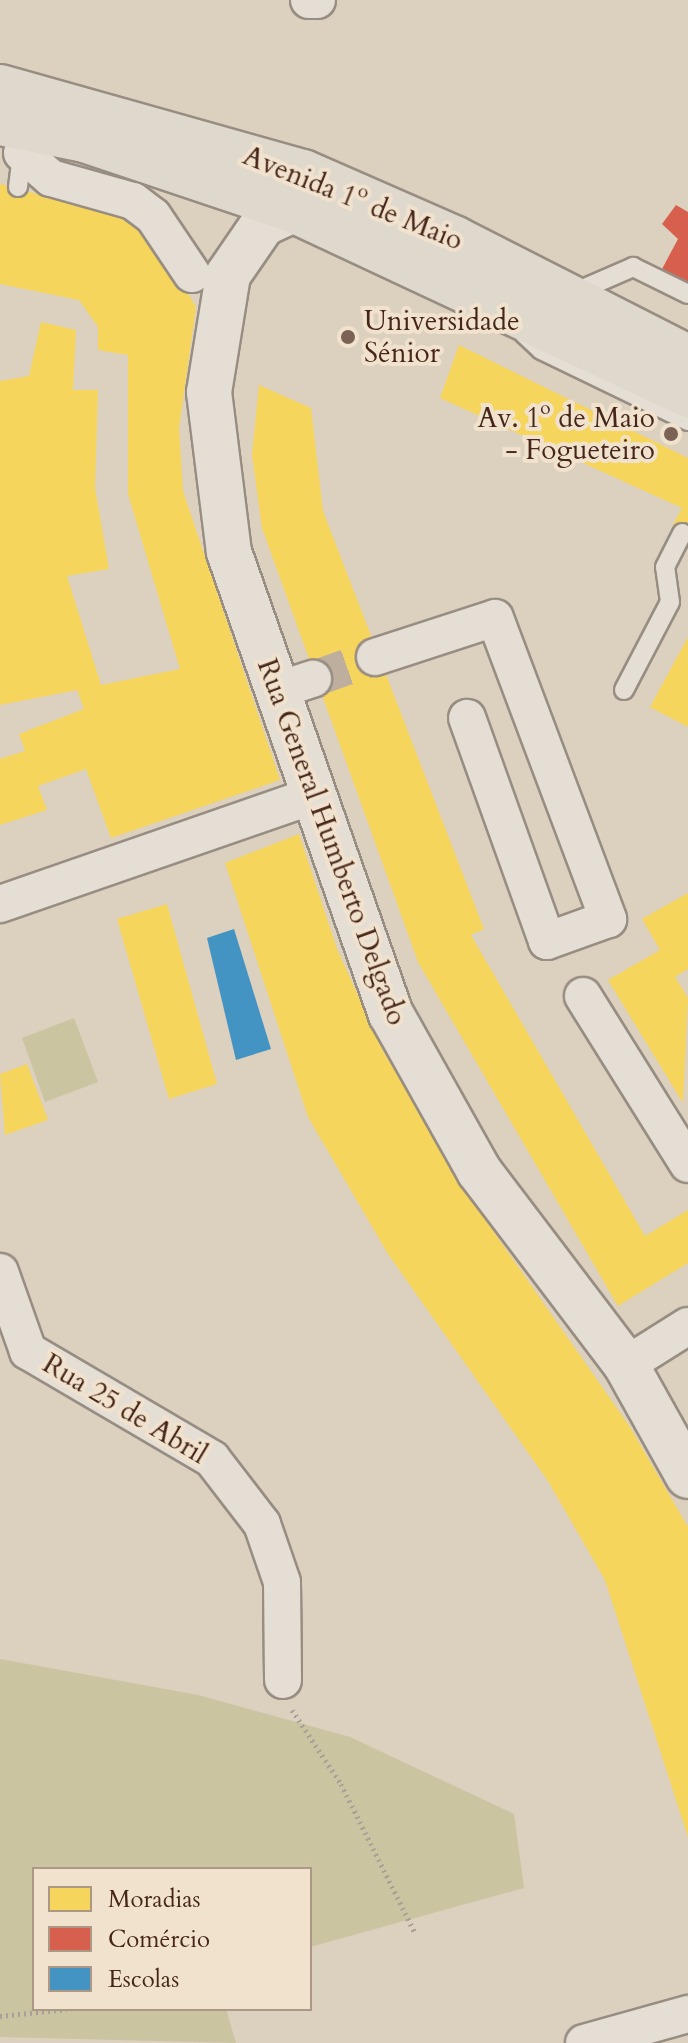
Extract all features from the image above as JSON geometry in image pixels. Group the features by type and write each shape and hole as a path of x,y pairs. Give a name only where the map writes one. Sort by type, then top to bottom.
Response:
{"main road":[{"name":"Avenida 1º de Maio","path":"0,87 303,172 569,295 688,357"},
{"name":"Avenida 1º de Maio","path":"10,153 84,140 293,210 479,291 688,395"}],"street":[{"path":"309,0 317,0"},
{"name":"Avenida 1º de Maio","path":"10,153 51,178 133,201 153,216 192,274"},
{"name":"Rua General Humberto Delgado","path":"293,210 263,224 228,275 209,392 229,552 294,685 312,796 391,1014 479,1171 626,1365 688,1476"},
{"path":"375,657 495,618 608,919 547,941 467,718"},
{"path":"0,904 312,796"},
{"path":"583,996 688,1164"},
{"name":"Rua 25 de Abril","path":"0,1272 14,1356 212,1459 262,1524 282,1582 283,1680"},
{"path":"626,1365 688,1326"},
{"path":"584,2043 688,2014"}],"lane":[{"path":"569,295 633,267 688,294"},
{"name":"Avenida 1º de Maio","path":"479,291 541,350 688,421"},
{"path":"624,690 670,602 665,567 682,533"}],"path":[{"path":"283,1680 293,1714 341,1784 415,1933"},
{"path":"0,2016 48,2011"}],"shaded area":[{"path":"74,1018 98,1082 45,1102 22,1038"},
{"path":"0,1659 198,1695 350,1737 514,1814 524,1888 312,1946 312,1867 32,1867 32,2011 227,2011 236,2043 0,2037"}],"building: Moradias":[{"path":"0,184 147,224 196,307 179,428 183,491 280,780 111,838 86,769 38,786 47,810 0,825 0,759 25,751 19,734 84,709 77,690 0,705 0,381 29,376 41,322 76,330 73,390 98,390 95,488 109,569 67,576 101,685 180,669 128,494 128,355 98,350 98,327 79,300 0,284"},
{"path":"459,345 688,458 688,536 672,527 682,508 440,398"},
{"path":"259,385 311,408 323,511 484,929 471,935 645,1236 688,1210 688,1263 618,1306 418,962 262,528 252,455"},
{"path":"688,637 688,727 650,707"},
{"path":"299,834 337,949 384,1053 484,1218 630,1427 688,1527 688,1837 605,1580 548,1481 388,1254 308,1117 225,863"},
{"path":"688,893 688,969 675,977 688,998 683,1103 608,980 660,950 642,919"},
{"path":"167,904 217,1084 169,1099 117,919"},
{"path":"27,1064 48,1120 5,1135 0,1074"}],"building: Comércio":[{"path":"676,205 688,212 688,302 654,284 678,239 662,224"}],"building: Escolas":[{"path":"234,929 271,1049 236,1060 207,938"}],"tunnel":[{"path":"313,679 375,657"}],"place":[{"name":"Universidade Sénior","path":"348,337"},
{"name":"Av. 1º de Maio - Fogueteiro","path":"671,434"}]}
